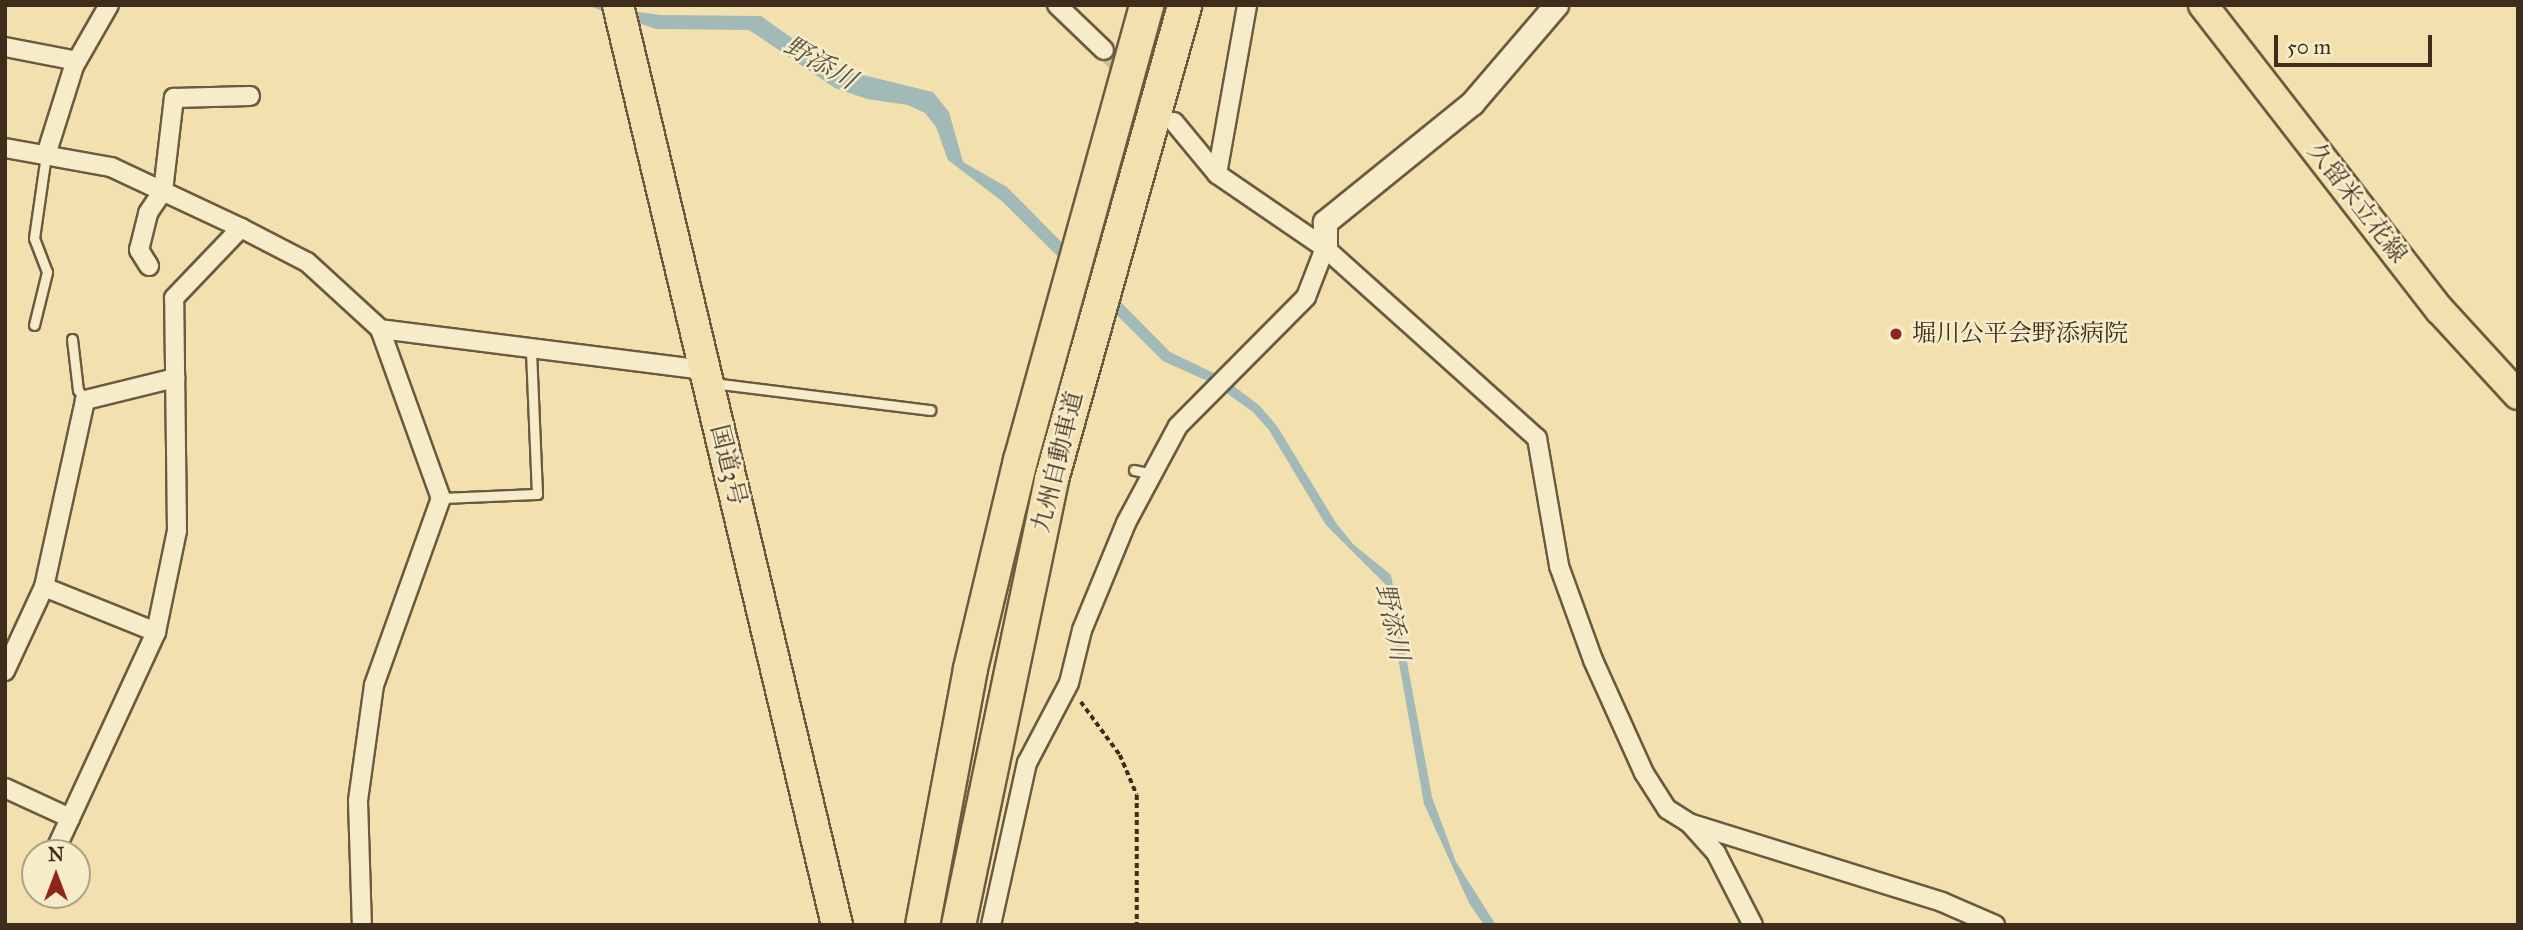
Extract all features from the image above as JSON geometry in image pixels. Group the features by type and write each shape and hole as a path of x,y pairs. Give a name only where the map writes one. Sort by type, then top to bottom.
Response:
{"highway":[{"name":"国道3号","path":"618,5 835,922"},
{"name":"九州自動車道","path":"922,925 970,667 1020,460 1146,5"},
{"name":"九州自動車道","path":"958,925 1051,479 1184,5"}],"main road":[{"name":"久留米立花線","path":"2203,5 2440,310 2518,395"}],"street":[{"path":"46,155 77,61 109,5"},
{"path":"1057,5 1104,50"},
{"path":"1217,174 1247,5"},
{"path":"992,925 1027,763 1069,683 1082,630 1126,523 1178,426 1306,297 1325,248 1325,222 1472,103 1556,5"},
{"path":"5,47 77,61"},
{"path":"149,266 139,250 148,213 163,191 174,97 250,96"},
{"path":"1174,122 1217,174 1325,248 1537,438 1559,566 1593,660 1644,773 1667,809 1689,823 1942,902 1995,925"},
{"path":"5,148 111,167 242,228 307,262 380,329 441,498 374,685 358,801 362,925"},
{"path":"60,839 156,632 177,531 174,298 242,228"},
{"path":"380,329 531,348 706,376"},
{"path":"5,671 44,587 85,400 175,378"},
{"path":"44,587 156,632"},
{"path":"5,788 70,818"},
{"path":"1689,823 1716,853 1753,925"}],"lane":[{"path":"34,325 47,272 34,238 46,155"},
{"path":"72,339 78,390 85,400"},
{"path":"441,498 537,495 531,348"},
{"path":"706,376 930,410"},
{"path":"1134,470 1154,474"}],"path":[{"path":"1069,683 1120,755 1137,795 1137,925"}],"water":[{"name":"野添川","path":"586,5 661,15 761,16 834,68 933,92 949,112 963,162 1007,187 1170,352 1220,376 1259,405 1277,426 1336,523 1353,544 1391,575 1432,797 1456,862 1496,925 1484,925 1469,903 1424,804 1385,584 1326,525 1269,430 1253,412 1214,384 1163,361 1003,202 948,160 936,127 925,113 908,105 867,99 835,88 749,30 656,29"}],"tunnel":[{"path":"1104,50 1160,107"}],"place":[{"name":"堀川公平会野添病院","path":"1896,334"}]}
